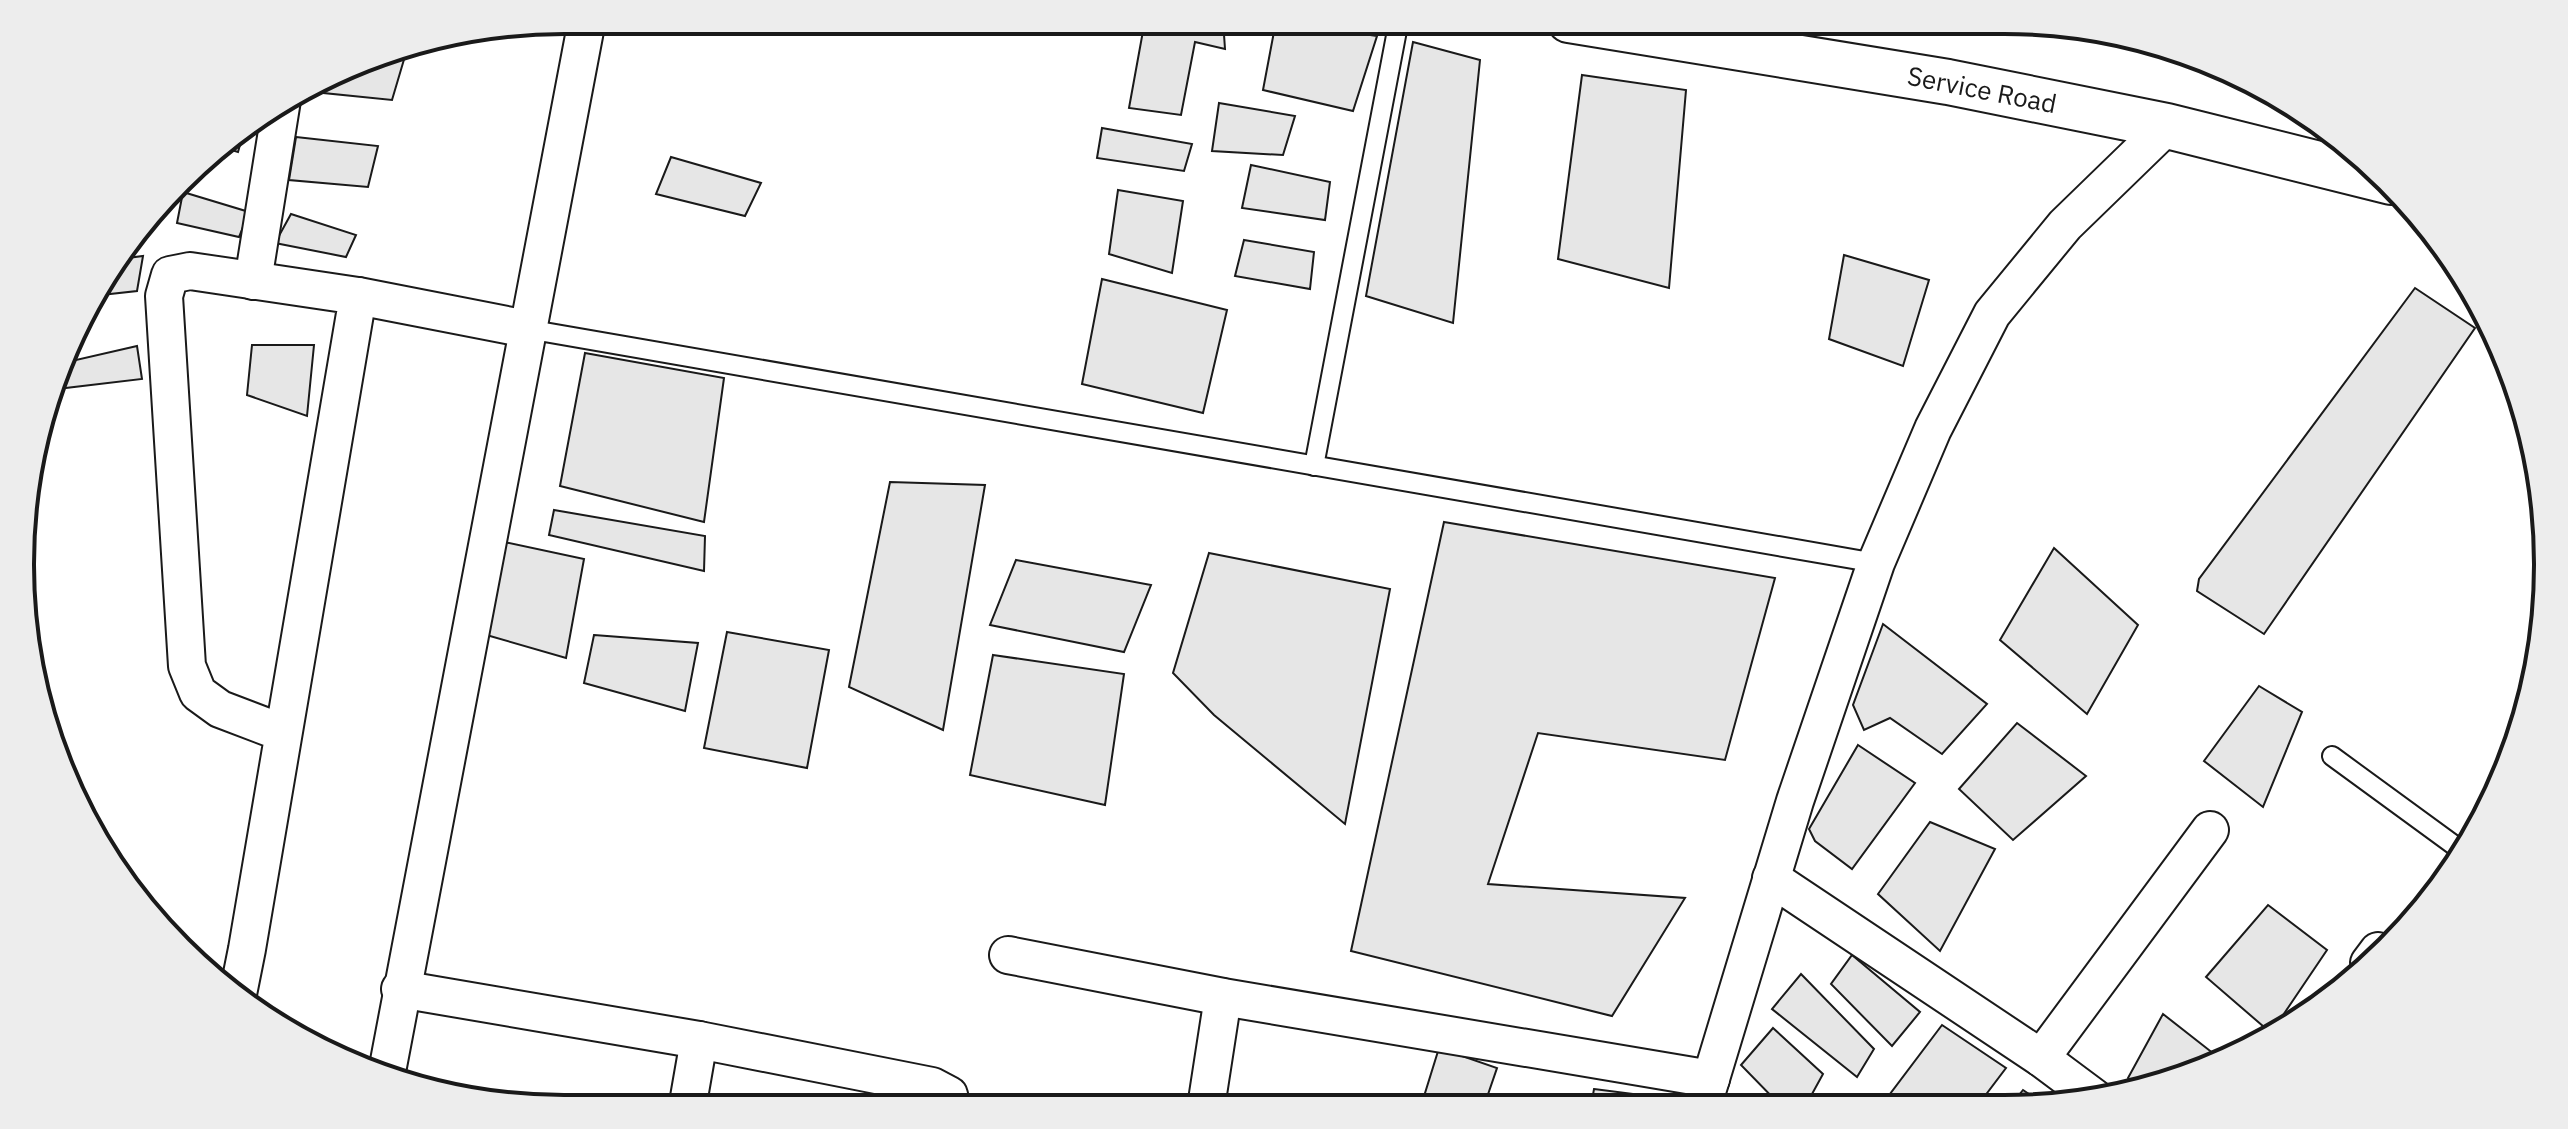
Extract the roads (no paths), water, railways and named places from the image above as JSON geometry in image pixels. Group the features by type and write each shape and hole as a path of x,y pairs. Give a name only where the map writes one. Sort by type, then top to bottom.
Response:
{"street":[{"path":"388,1065 584,34"},
{"name":"Service Road","path":"1655,34 1948,82 2167,126 2363,175"},
{"path":"253,281 279,117"},
{"path":"1008,955 1707,1092 1771,878 1876,563 1933,429 1992,314 2065,225 2167,126"},
{"path":"283,733 220,709 198,693 187,666 164,296 170,275 190,271 358,296 527,329"},
{"path":"240,983 358,296"},
{"path":"2041,1058 2210,830"},
{"path":"1771,878 2082,1089"},
{"path":"400,989 699,1040 932,1086 949,1095"},
{"path":"1208,1095 1223,997"},
{"path":"689,1095 699,1040"}],"lane":[{"path":"1314,466 1396,34"},
{"path":"527,329 1876,563"},
{"path":"2332,756 2454,845"}]}
